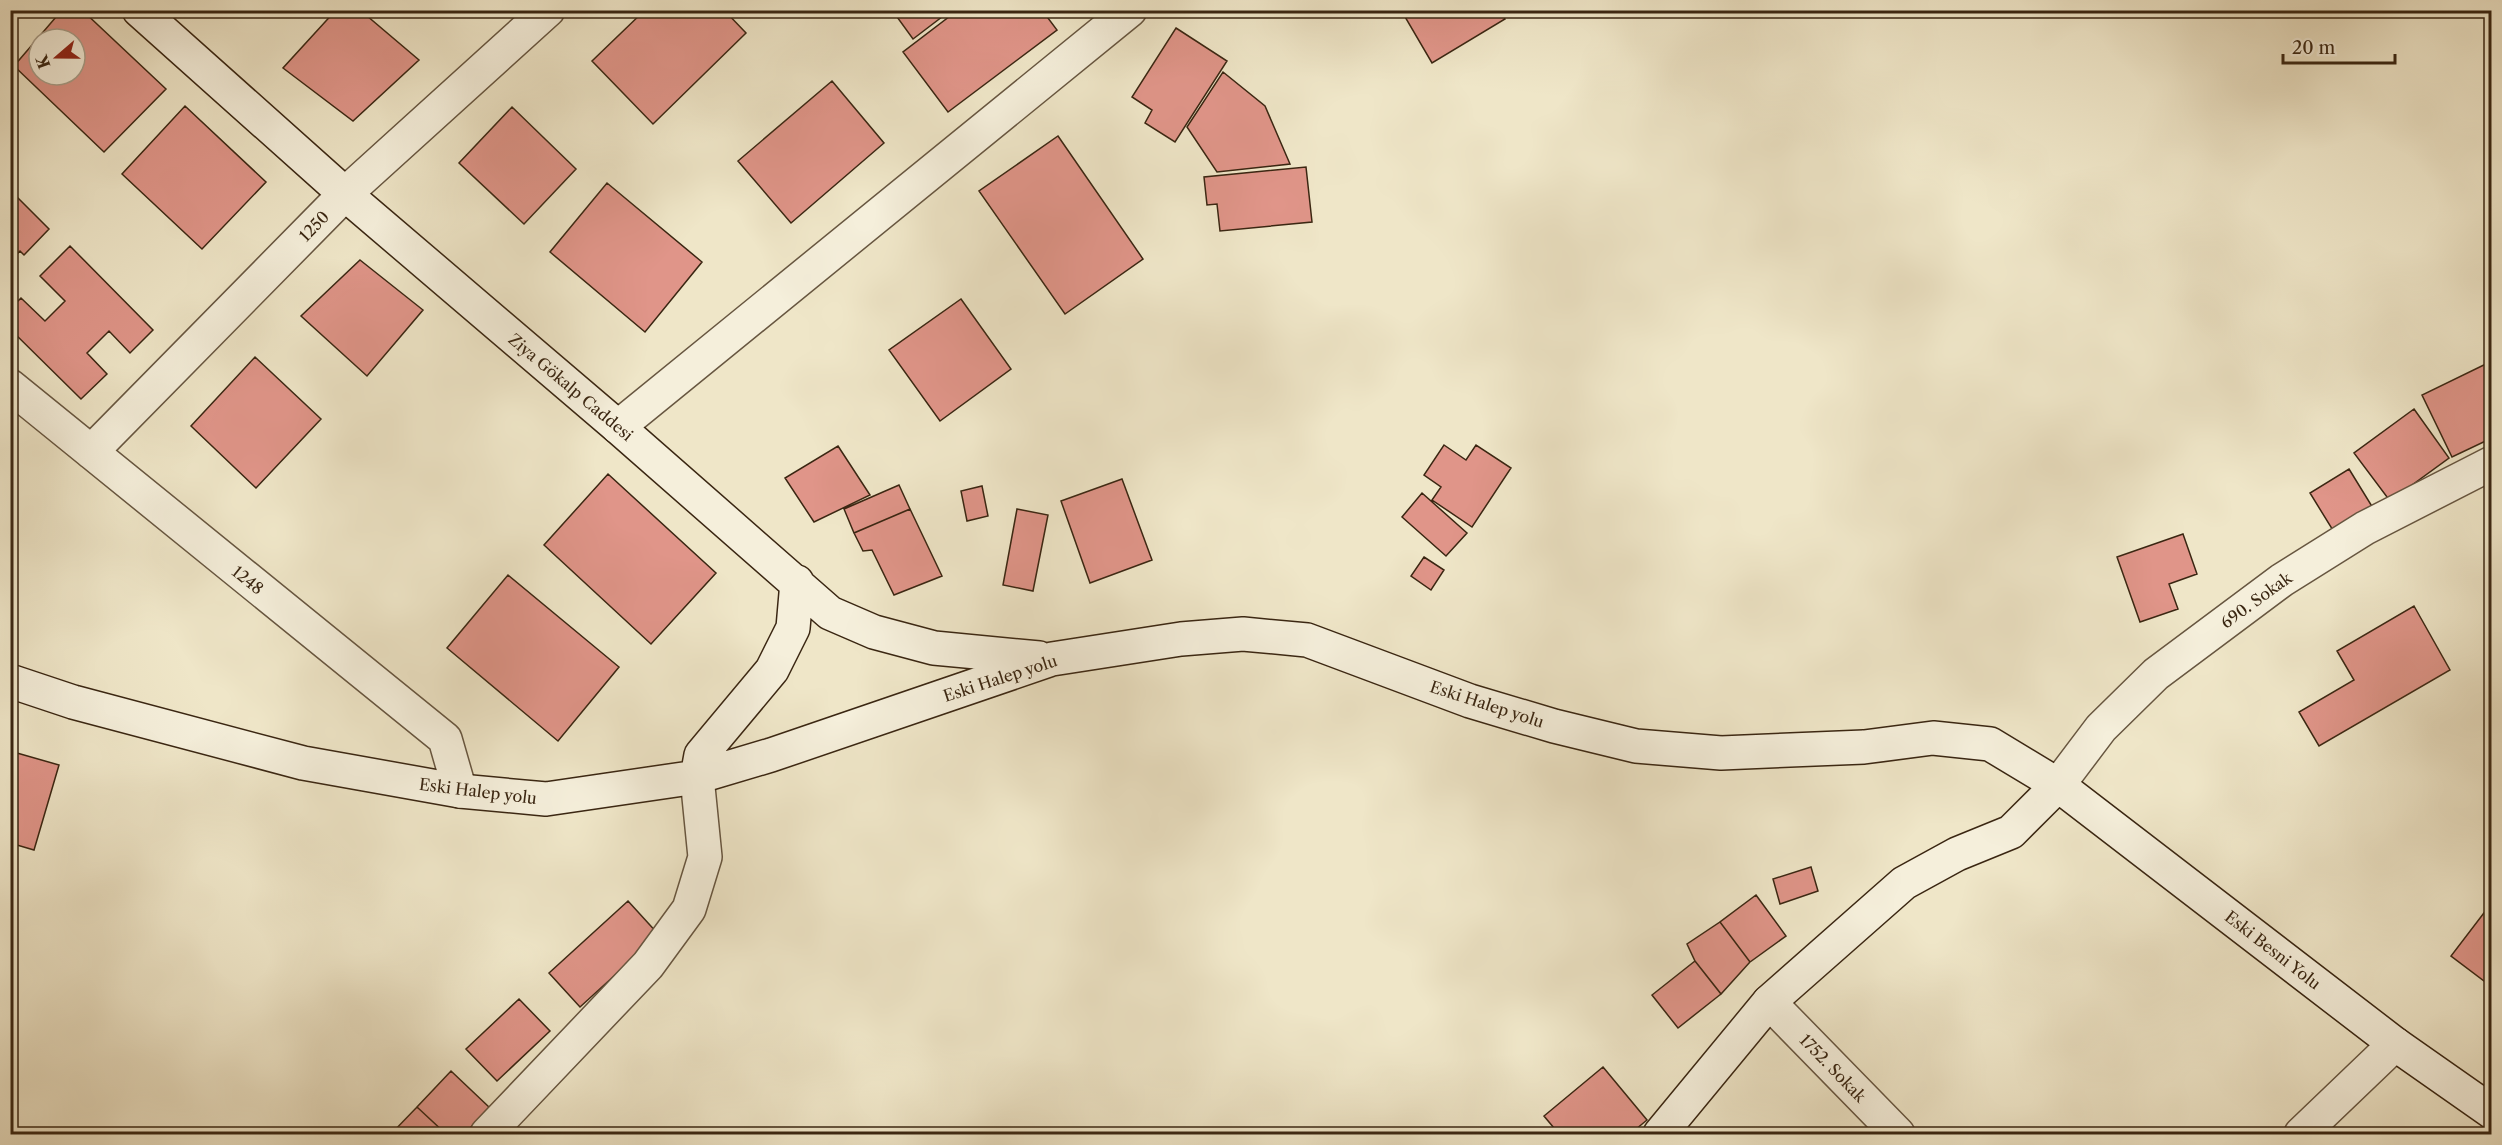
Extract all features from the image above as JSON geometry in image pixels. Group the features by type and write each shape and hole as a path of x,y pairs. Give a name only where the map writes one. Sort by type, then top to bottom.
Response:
{"street":[{"name":"Ziya Gökalp Caddesi","path":"139,10 345,194 618,427 830,613 874,632 934,648 1052,659"},
{"name":"1250","path":"91,453 345,194 548,10"},
{"path":"618,427 1130,10"},
{"name":"1248","path":"10,386 446,740 459,791"},
{"name":"690. Sokak","path":"1660,1134 1769,1002 1904,883 1957,854 2011,832 2058,785 2101,728 2156,674 2282,580 2365,528 2492,463"},
{"path":"487,1134 648,965 689,909 705,857 697,777 701,755 772,670 793,628 797,582"},
{"name":"Eski Halep yolu","path":"10,681 73,702 303,763 459,791 546,799 697,777 771,755 1052,659 1181,639 1243,634 1307,640 1470,701 1554,726 1636,746 1721,753 1864,747 1933,738 1990,744 2058,785"},
{"name":"Eski Besni Yolu","path":"2058,785 2395,1044 2492,1112"},
{"name":"1752. Sokak","path":"1769,1002 1898,1134"},
{"path":"2301,1134 2395,1044"}],"building":[{"path":"62,10 82,10 166,89 104,152 36,87 87,87 87,27 47,27"},
{"path":"336,10 360,10 419,60 353,121 283,68"},
{"path":"645,10 724,10 746,33 653,124 592,61"},
{"path":"892,10 951,10 913,39"},
{"path":"958,10 1042,10 1057,30 948,112 903,52"},
{"path":"1401,10 1499,10 1505,19 1432,63"},
{"path":"1176,28 1227,61 1175,142 1145,123 1152,110 1132,97"},
{"path":"27,51 27,78 14,66"},
{"path":"1223,72 1265,106 1290,164 1217,172 1187,127"},
{"path":"832,81 884,143 791,223 738,161"},
{"path":"185,106 266,182 202,249 122,174"},
{"path":"512,107 576,169 524,224 459,163"},
{"path":"1058,136 1143,259 1065,314 979,191"},
{"path":"1306,167 1312,222 1220,231 1217,204 1207,205 1204,177"},
{"path":"607,183 702,262 645,332 550,252"},
{"path":"10,190 49,229 24,255 20,251 10,261"},
{"path":"70,246 153,330 130,353 109,331 87,353 107,374 81,399 10,329 10,309 21,298 45,321 65,301 40,276"},
{"path":"360,260 423,310 367,376 301,316"},
{"path":"961,299 1011,369 940,421 889,350"},
{"path":"255,357 321,419 256,488 191,426"},
{"path":"2492,361 2492,438 2452,457 2422,395"},
{"path":"2414,409 2449,458 2390,501 2354,453"},
{"path":"1444,445 1466,460 1476,445 1511,468 1472,527 1432,500 1441,487 1424,475"},
{"path":"838,446 870,495 814,522 785,478"},
{"path":"2349,469 2373,508 2334,532 2310,493"},
{"path":"608,474 716,573 651,644 544,545"},
{"path":"1122,479 1152,560 1090,583 1061,501"},
{"path":"899,485 910,509 854,533 844,509"},
{"path":"982,486 988,516 967,521 961,491"},
{"path":"1422,493 1467,533 1446,556 1402,517"},
{"path":"910,509 942,576 894,595 872,550 863,551 854,533"},
{"path":"1017,509 1048,515 1033,591 1003,585"},
{"path":"2183,534 2197,574 2169,584 2178,609 2140,622 2117,557"},
{"path":"1424,557 1444,570 1431,590 1411,576"},
{"path":"508,575 619,667 558,741 447,648"},
{"path":"2414,606 2450,670 2319,746 2299,712 2354,680 2337,651"},
{"path":"10,751 59,765 34,850 10,843"},
{"path":"1811,867 1818,891 1780,904 1773,879"},
{"path":"1756,895 1786,936 1750,962 1720,922"},
{"path":"628,901 659,935 580,1007 549,973"},
{"path":"2490,905 2492,906 2492,987 2451,956"},
{"path":"1720,922 1750,962 1721,994 1695,961 1687,944"},
{"path":"1695,961 1721,994 1678,1028 1652,995"},
{"path":"519,999 550,1031 497,1081 466,1049"},
{"path":"1603,1067 1647,1120 1630,1134 1559,1134 1544,1116"},
{"path":"451,1071 490,1108 464,1134 446,1134 417,1107"},
{"path":"417,1107 446,1134 391,1134"}]}
